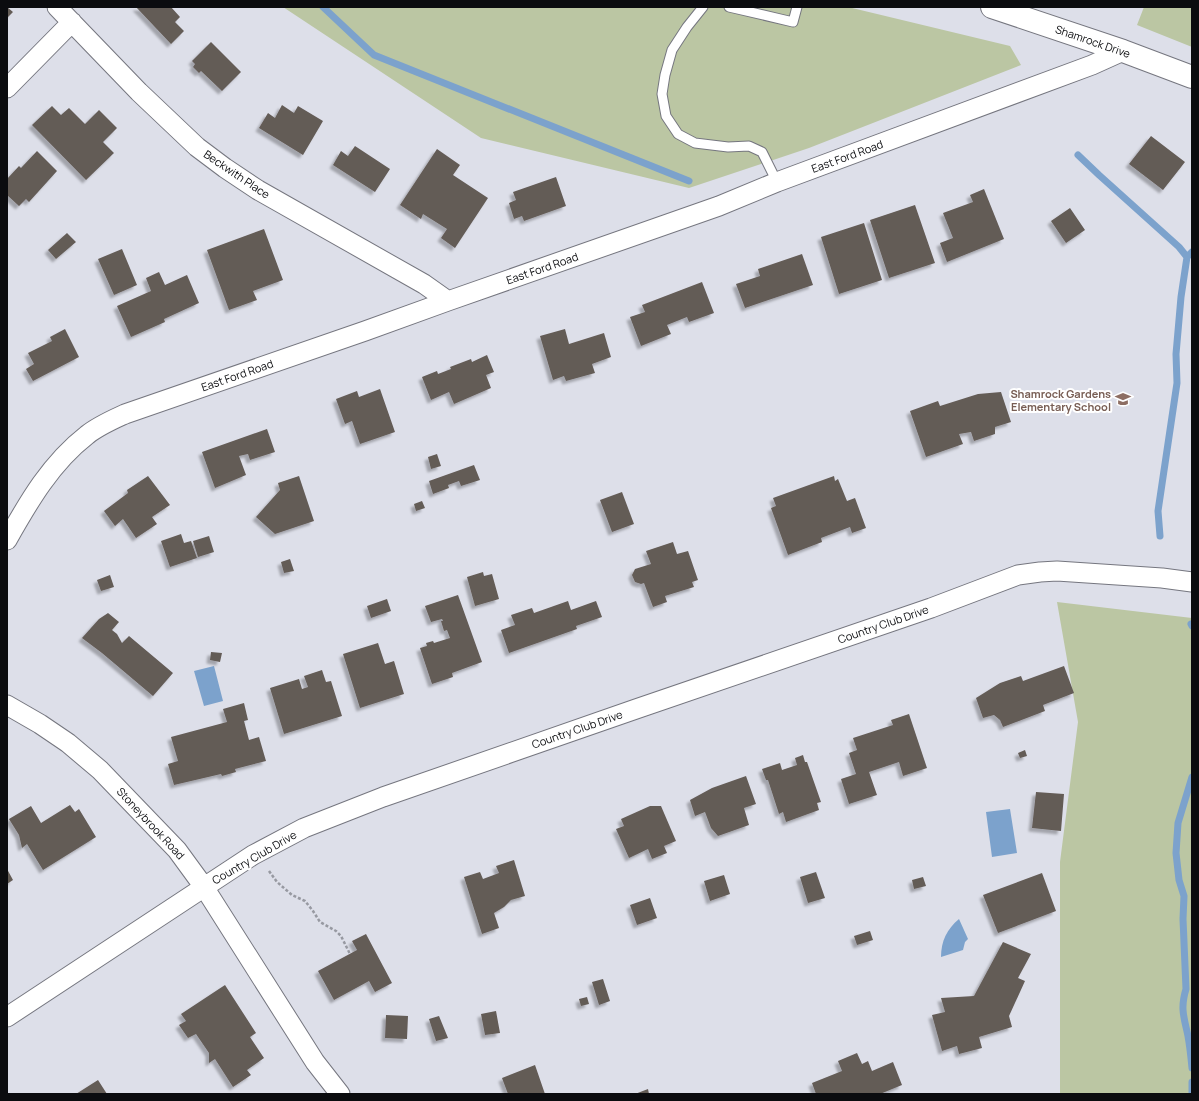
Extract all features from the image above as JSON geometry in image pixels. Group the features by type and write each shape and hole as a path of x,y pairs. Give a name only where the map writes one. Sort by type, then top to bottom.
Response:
{"street":[{"name":"Beckwith Place","path":"57,7 139,92 197,148 258,190 424,284 448,301"},
{"name":"Shamrock Drive","path":"992,7 1123,51 1192,77"},
{"path":"7,88 72,22"},
{"name":"East Ford Road","path":"7,540 29,500 54,466 66,453 88,434 125,414 358,334 719,206 777,182 1092,66 1123,51"},
{"name":"Country Club Drive","path":"7,1017 258,852 304,828 356,807 931,608 1018,575 1057,571 1162,578 1192,582"},
{"name":"Stoneybrook Road","path":"7,705 68,742 104,773 177,850 204,887 315,1062 340,1094"}],"lane":[{"path":"703,7 686,27 672,50 664,75 662,94 666,116 678,134 695,143 728,147 749,146 762,152 777,182"},
{"path":"729,7 793,22 797,7"}],"path":[{"path":"258,852 277,882 292,895 305,902 320,922 342,936 350,954"}],"green space":[{"path":"283,7 848,7 1010,46 1021,65 809,148 689,188 481,138"},
{"path":"1144,7 1192,7 1192,47 1137,25"},
{"path":"1057,602 1192,618 1192,1094 1060,1094 1060,862 1078,722"}],"water":[{"path":"214,666 223,701 204,706 194,671"},
{"path":"1010,809 1017,853 992,857 986,812"},
{"path":"959,919 968,939 965,942 963,950 941,957 942,946 948,931"}],"building":[{"path":"7,7 13,12 7,18"},
{"path":"136,7 171,7 180,17 175,22 184,31 171,44"},
{"path":"211,42 241,72 222,91 201,71 199,73 193,67 195,64 192,61"},
{"path":"282,105 294,113 298,106 323,121 303,155 259,128 268,113 275,118"},
{"path":"52,106 61,115 69,108 85,124 99,110 117,128 103,142 114,153 86,180 32,125"},
{"path":"1151,136 1185,162 1163,190 1129,164"},
{"path":"355,146 390,169 375,192 333,165 341,151 348,156"},
{"path":"437,149 460,165 453,175 488,198 455,248 441,238 447,229 423,214 421,219 400,205"},
{"path":"37,151 57,171 29,202 26,199 19,206 7,195 7,179 19,166 21,168"},
{"path":"556,177 566,206 524,221 522,216 514,219 509,203 516,200 513,192"},
{"path":"984,189 1004,239 947,262 940,243 953,238 943,213 973,202 970,195"},
{"path":"915,205 935,263 889,278 870,220"},
{"path":"1070,208 1085,230 1066,243 1051,221"},
{"path":"864,223 882,280 839,294 821,237"},
{"path":"264,229 283,280 253,291 257,300 229,310 207,250"},
{"path":"67,233 76,242 56,259 48,250"},
{"path":"122,249 137,285 114,295 98,259"},
{"path":"802,254 813,285 745,308 736,284 760,276 758,269"},
{"path":"159,272 165,285 187,275 199,303 164,319 165,322 131,337 117,306 151,291 146,278"},
{"path":"702,282 714,313 689,322 687,317 667,325 671,334 641,346 630,317 645,312 642,305"},
{"path":"65,329 79,357 33,381 26,369 34,364 28,353 52,341 50,337"},
{"path":"565,329 569,344 604,333 611,357 592,364 595,373 566,381 564,376 553,380 540,336"},
{"path":"487,355 494,372 486,375 491,388 454,404 449,392 431,400 422,377 437,371 438,374 451,369 450,367 471,359 472,362"},
{"path":"380,389 395,432 360,444 352,421 345,424 336,399 357,391 359,397"},
{"path":"1001,392 1011,422 995,427 995,434 974,441 971,432 959,434 963,444 926,457 910,411 938,401 940,406 978,394"},
{"path":"267,429 275,452 250,460 248,454 239,456 246,475 215,488 202,452"},
{"path":"437,454 441,466 431,469 428,457"},
{"path":"474,465 480,480 461,486 459,481 448,485 449,488 433,494 429,481"},
{"path":"148,476 170,505 152,517 157,524 136,538 123,519 115,526 104,511 128,493 127,490"},
{"path":"299,476 314,521 275,534 256,517 280,490 278,483"},
{"path":"834,476 835,481 838,479 847,501 855,498 866,528 852,533 850,527 821,538 822,542 788,555 771,508 776,506 773,498"},
{"path":"622,492 634,524 612,532 600,500"},
{"path":"422,501 425,508 416,511 414,504"},
{"path":"181,534 184,543 191,541 197,558 170,567 161,541"},
{"path":"209,536 214,552 198,557 193,541"},
{"path":"673,542 677,554 688,551 698,580 692,582 694,587 665,596 667,602 653,607 644,583 641,584 635,582 632,575 635,569 651,564 646,551"},
{"path":"290,559 294,571 284,573 281,562"},
{"path":"483,572 484,576 492,574 499,599 475,606 467,577"},
{"path":"110,575 114,587 101,591 97,580"},
{"path":"458,595 482,662 452,673 453,677 432,684 420,648 427,646 426,643 433,641 434,643 450,638 447,630 444,631 441,621 443,621 442,619 431,622 425,606"},
{"path":"387,599 391,611 371,618 367,606"},
{"path":"568,601 571,610 596,601 602,617 576,626 577,629 509,653 501,630 515,625 511,615 532,608 534,613"},
{"path":"108,613 119,622 112,630 117,634 122,643 129,636 173,673 153,696 82,638 99,619"},
{"path":"378,643 385,664 394,661 404,694 360,708 343,654"},
{"path":"211,652 222,653 220,662 210,660"},
{"path":"1064,666 1074,693 1043,705 1045,711 1003,727 1000,720 994,715 983,718 976,698 1000,683 1021,676 1023,681"},
{"path":"322,670 326,682 331,681 342,716 284,734 270,688 299,679 302,689 308,687 304,676"},
{"path":"244,703 248,720 244,721 249,740 259,737 266,761 235,769 236,772 222,776 221,774 174,785 168,764 178,761 171,737 227,722 223,709"},
{"path":"909,714 927,768 903,776 899,762 869,772 877,795 849,804 841,779 856,774 849,753 857,750 853,738 893,725 891,720"},
{"path":"1025,750 1027,756 1020,758 1018,753"},
{"path":"803,755 805,762 807,762 821,802 817,803 819,810 786,822 783,812 779,814 768,780 766,780 762,769 780,763 782,770 797,765 795,758"},
{"path":"746,776 756,804 744,808 749,825 718,836 711,828 705,812 695,816 690,800 712,788"},
{"path":"1036,792 1064,794 1061,831 1032,828"},
{"path":"70,805 75,812 79,809 96,837 43,870 27,844 22,848 19,835 9,819 31,806 41,823"},
{"path":"650,806 661,806 676,841 664,846 667,853 652,859 648,849 629,858 616,829 624,826 621,819"},
{"path":"514,860 525,896 511,900 504,907 494,913 499,928 482,934 464,877 480,872 483,879 499,873 496,866"},
{"path":"7,869 13,880 7,884"},
{"path":"816,872 825,898 808,903 800,877"},
{"path":"1042,873 1056,911 998,933 983,895"},
{"path":"724,875 730,894 710,901 704,881"},
{"path":"923,877 926,886 914,889 912,880"},
{"path":"650,898 657,918 637,925 630,905"},
{"path":"870,931 873,940 857,945 854,936"},
{"path":"366,934 392,983 375,992 369,981 334,1000 318,971 357,950 352,941"},
{"path":"1003,942 1031,954 1018,978 1025,981 1009,1016 1012,1027 979,1037 982,1048 959,1054 957,1046 942,1051 932,1015 945,1012 941,998 974,996"},
{"path":"603,979 610,1001 599,1005 592,982"},
{"path":"225,985 256,1033 250,1037 264,1058 247,1070 251,1075 233,1087 215,1059 209,1063 209,1053 196,1034 188,1038 179,1025 186,1021 181,1014"},
{"path":"587,997 589,1004 581,1006 579,999"},
{"path":"496,1011 500,1033 485,1035 481,1014"},
{"path":"386,1015 408,1016 407,1039 385,1038"},
{"path":"439,1016 448,1038 436,1041 429,1019"},
{"path":"857,1053 862,1064 868,1061 872,1071 893,1062 902,1085 880,1094 816,1094 812,1083 842,1071 838,1061"},
{"path":"535,1065 545,1094 508,1094 502,1078"},
{"path":"98,1080 107,1094 76,1094"},
{"path":"648,1089 649,1094 635,1094"}],"waterway":[{"path":"323,7 374,55 689,181"},
{"path":"1078,155 1179,247 1187,257"},
{"path":"1160,536 1158,511 1177,383 1176,354 1181,297 1187,257 1192,252"},
{"path":"1192,777 1178,823 1176,853 1179,880 1184,896 1183,919 1186,989 1183,1008 1192,1068"},
{"path":"1192,1082 1192,1094"}],"place":[{"name":"Shamrock Gardens Elementary School","path":"1123,399"}]}
